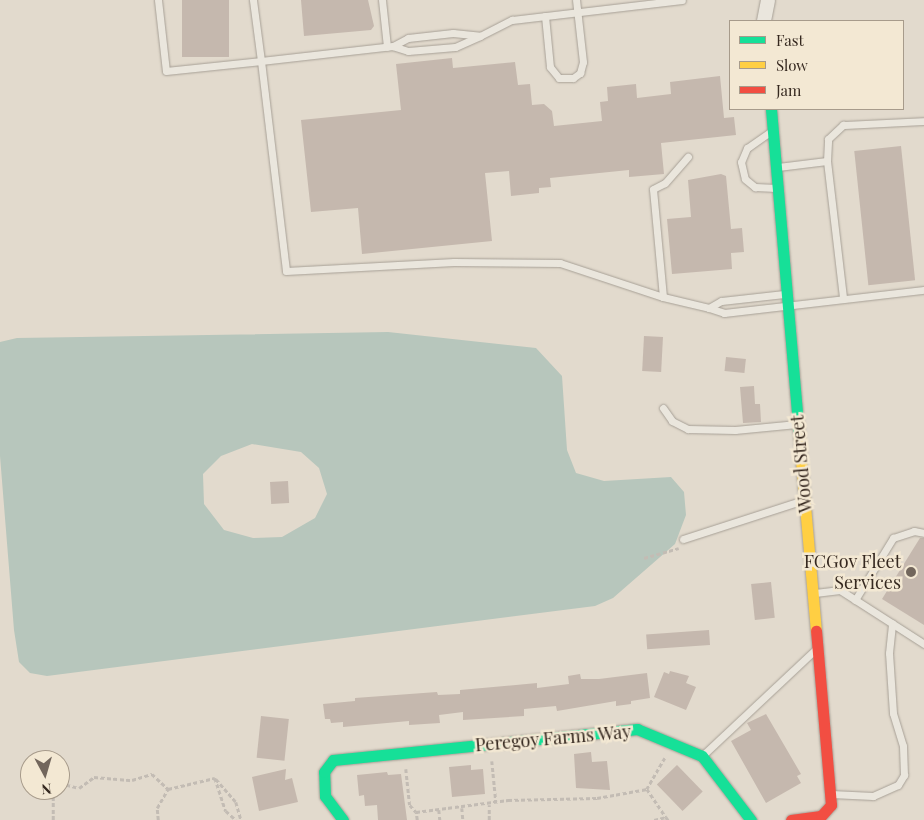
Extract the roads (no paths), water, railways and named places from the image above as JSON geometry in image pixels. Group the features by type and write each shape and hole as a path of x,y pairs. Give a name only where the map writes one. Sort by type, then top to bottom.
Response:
{"street":[{"path":"764,20 768,0"},
{"name":"Wood Street","path":"771,110 830,805 821,816 791,820"},
{"name":"Peregoy Farms Way","path":"343,820 325,796 324,772 334,760 353,756 637,729 702,756"},
{"path":"702,756 751,820"}],"lane":[{"path":"158,0 166,71 390,46 408,38 427,35 480,36"},
{"path":"253,0 286,271 454,262 560,263 663,297 724,313 788,306 844,297 924,290"},
{"path":"382,0 390,46"},
{"path":"545,16 550,67 553,74 565,79 573,78 583,68 576,0"},
{"path":"390,46 408,51 455,47 512,20 682,0"},
{"path":"844,297 827,161 828,139 843,125 924,120"},
{"path":"773,130 747,148 741,162 745,179 750,183 755,186 778,188"},
{"path":"663,297 652,189 665,183 688,157"},
{"path":"776,168 827,161"},
{"path":"709,308 721,301 787,294"},
{"path":"663,408 672,421 688,429 735,430 798,424"},
{"path":"686,538 804,500"},
{"path":"855,600 894,538 914,531 924,533"},
{"path":"813,594 840,590 924,644"},
{"path":"829,794 873,796 898,786 904,776 903,746 892,703 889,653 892,624"},
{"path":"702,756 817,648"}],"place":[{"name":"FCGov Fleet Services","path":"911,572"}]}
